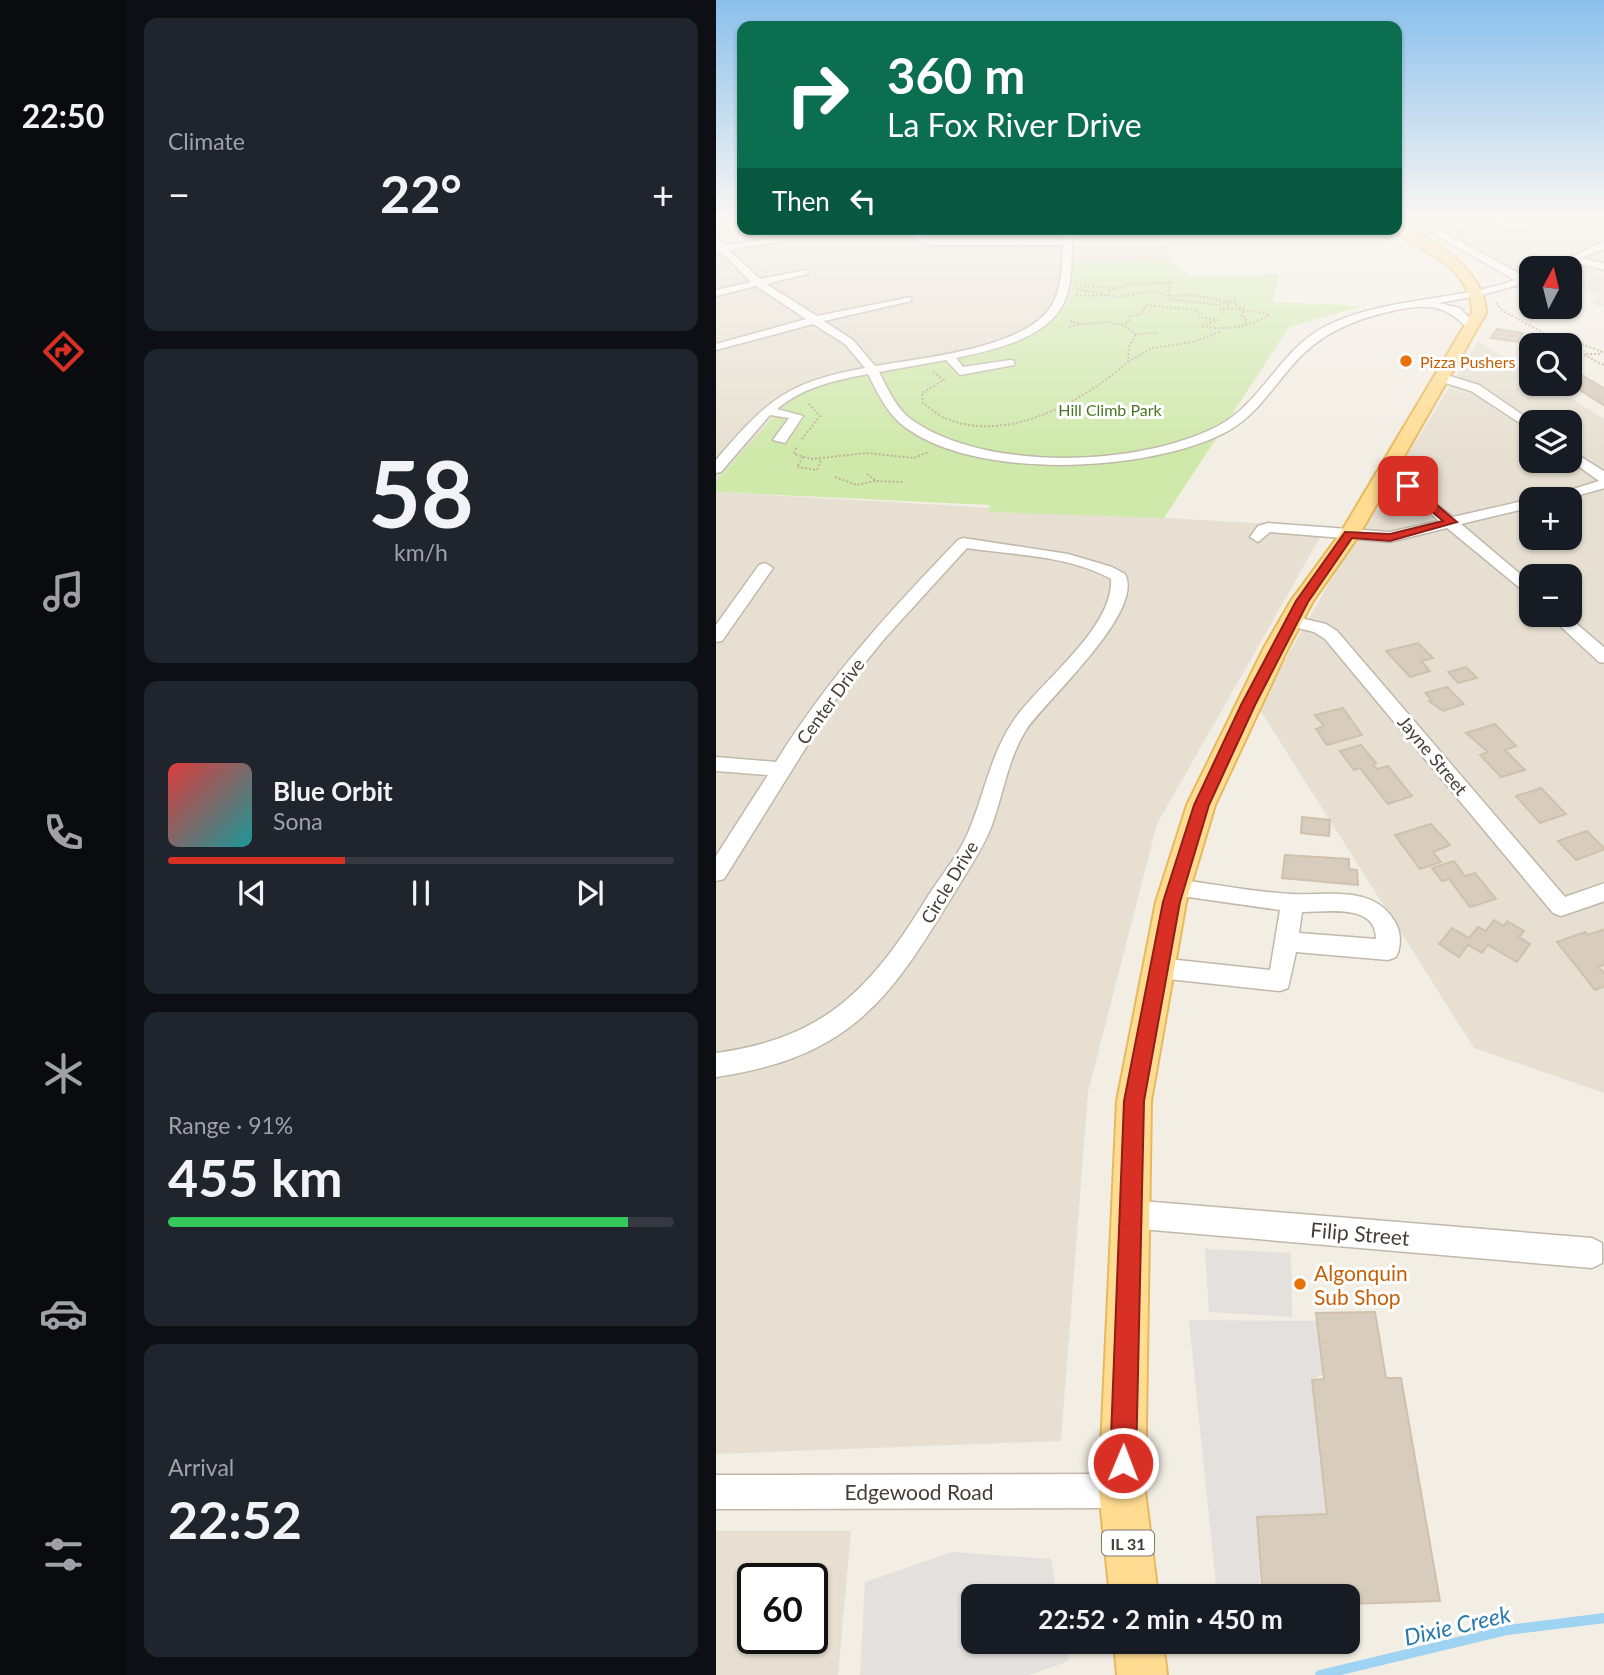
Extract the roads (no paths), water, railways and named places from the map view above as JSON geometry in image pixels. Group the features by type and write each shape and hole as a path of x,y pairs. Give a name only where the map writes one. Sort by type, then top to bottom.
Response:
{"main road":[{"path":"1462,294 1472,324"},
{"name":"IL 31","path":"1133,1584 1122,1491 1128,1214 1134,1101 1175,888 1201,805 1292,621 1349,535 1472,324 1481,302 1478,294"}],"street":[{"path":"772,294 850,343 869,360 888,401 904,421 928,436 958,448 1042,460 1117,458 1177,446 1222,429 1251,409 1306,342 1328,328 1362,314 1461,294"},
{"path":"716,469 782,398 801,388 828,378 949,356 993,345 1021,334 1050,316 1061,294"},
{"path":"716,347 814,320 907,299"},
{"path":"1400,305 1431,304 1451,309 1472,324"},
{"path":"949,356 960,371 968,372 1010,363"},
{"path":"1440,377 1475,388 1519,418"},
{"path":"769,411 797,416 780,440"},
{"path":"1582,463 1604,479"},
{"path":"1582,490 1604,484"},
{"path":"1408,486 1519,581"},
{"path":"1258,537 1263,529 1268,527 1390,537 1519,506"},
{"name":"Circle Drive","path":"716,1065 740,1064 825,1033 844,1020 888,974 915,939 978,833 1009,745 1022,722 1108,617 1122,586 1120,577 1110,570 963,543"},
{"name":"Center Drive","path":"716,873 750,824 781,769 831,693 890,622 963,543"},
{"path":"716,637 766,568"},
{"name":"Jayne Street","path":"1292,621 1320,628 1331,635 1561,907 1604,892"},
{"path":"1570,627 1604,657"},
{"path":"716,764 781,769"},
{"path":"1175,888 1292,903 1358,905 1375,909 1386,921 1388,950 1286,942"},
{"path":"1159,968 1280,982 1292,903"},
{"name":"Filip Street","path":"1128,1214 1592,1253"},
{"name":"Edgewood Road","path":"716,1492 1122,1491"}],"waterway":[{"name":"Dixie Creek","path":"1320,1675 1507,1630 1605,1618"}],"place":[{"name":"Pizza Pushers","path":"1406,361"},
{"name":"Algonquin Sub Shop","path":"1300,1284"}],"park label":[{"name":"Hill Climb Park","path":"1110,409"}]}
